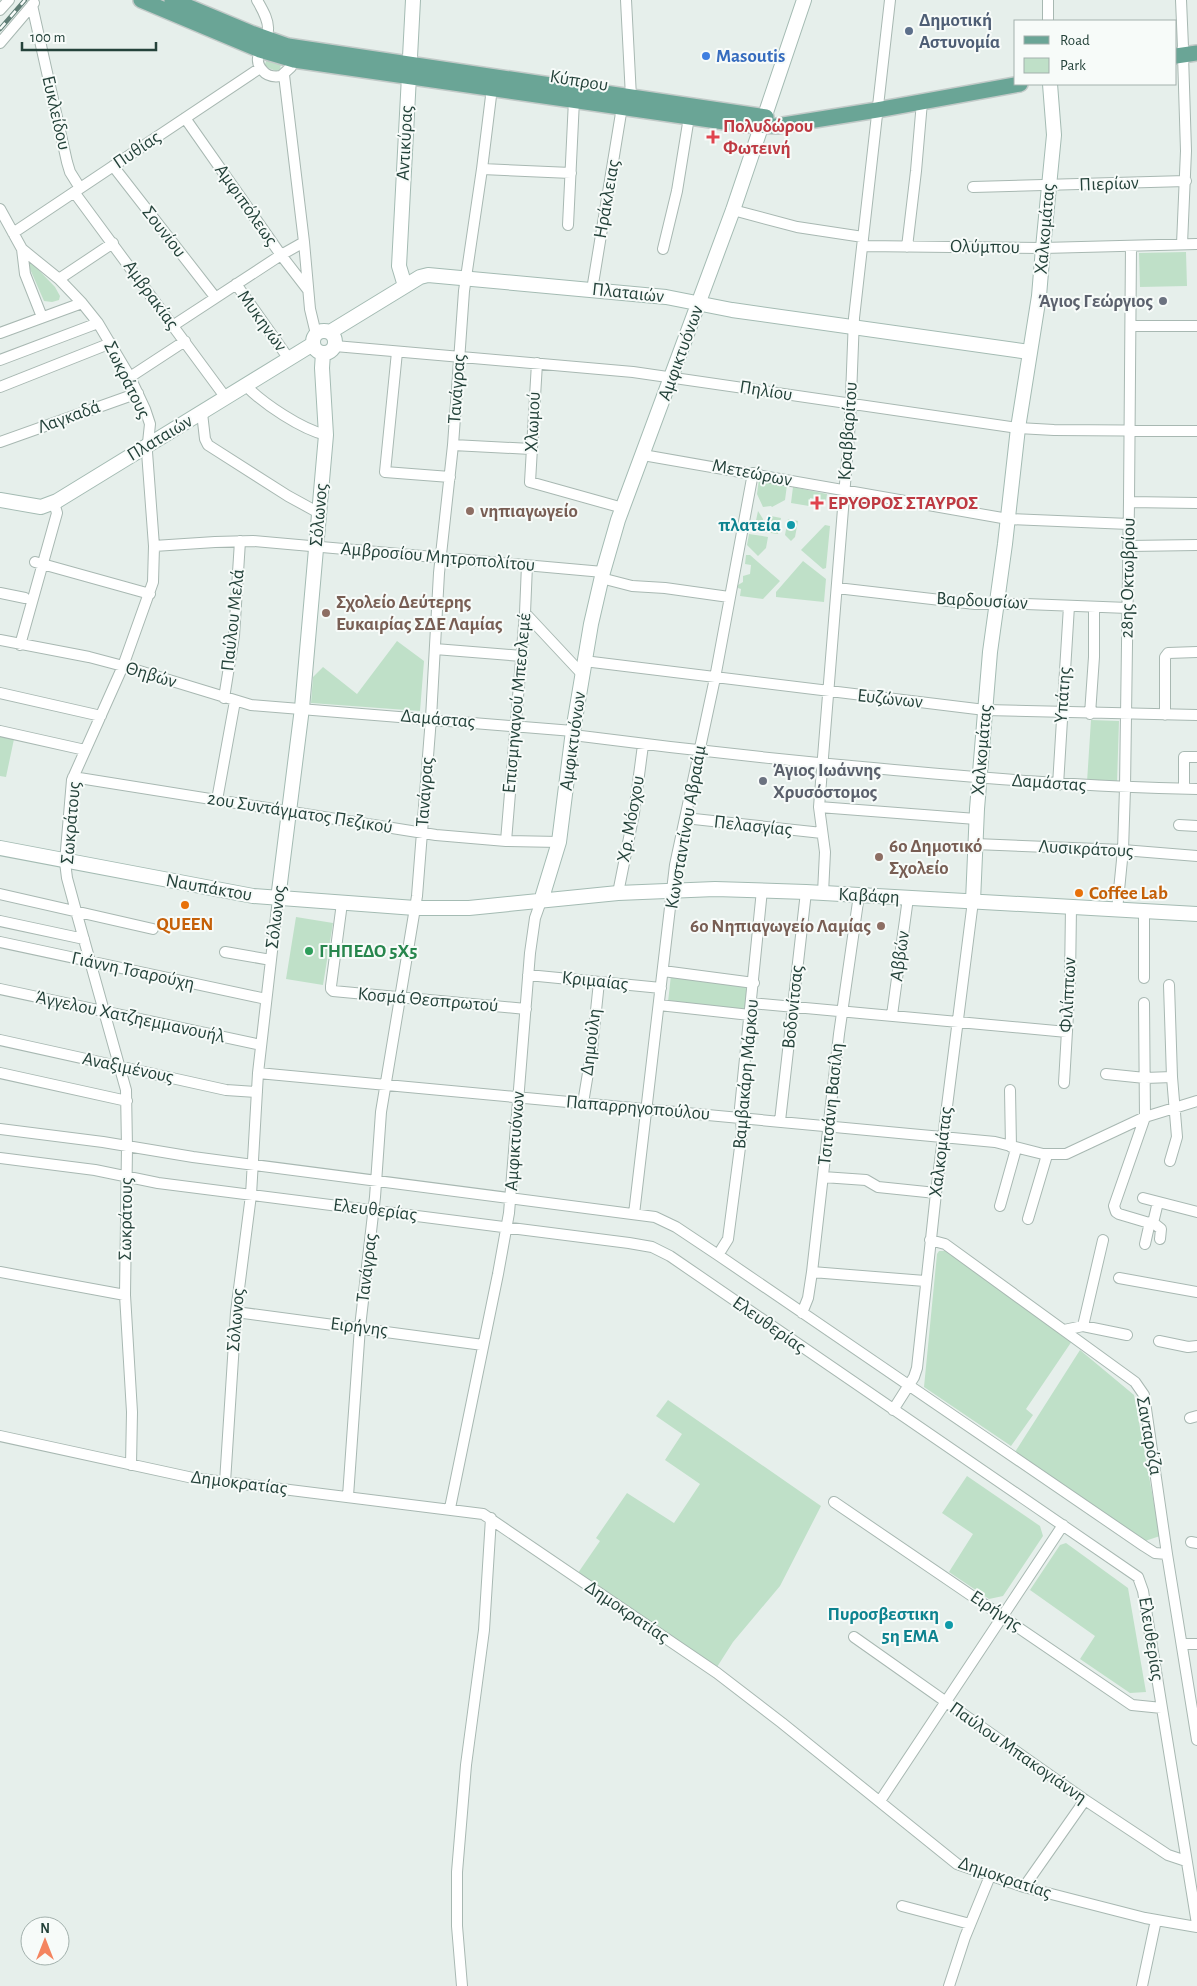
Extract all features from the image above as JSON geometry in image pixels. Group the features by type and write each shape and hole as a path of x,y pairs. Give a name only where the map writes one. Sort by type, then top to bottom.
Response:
{"main road":[{"name":"Κύπρου","path":"141,0 263,45 291,53 764,122"},
{"name":"Κύπρου","path":"172,0 263,45"},
{"name":"Κύπρου","path":"409,69 492,88 574,100 626,102 689,117 764,122 878,105 1014,75"},
{"name":"Κύπρου","path":"878,105 922,102 1015,85"}],"street":[{"path":"0,10 9,0"},
{"path":"257,0 268,25 258,61 260,68 271,76 284,74 292,67 291,53"},
{"name":"Αντικύρας","path":"405,286 399,266 413,0"},
{"name":"Ηράκλειας","path":"592,290 626,102 626,0"},
{"name":"Αμφικτυόνων","path":"450,1508 506,1228 528,975 536,918 559,842 583,668 602,575 623,508 673,377 764,122 804,0"},
{"name":"Κραββαρίτου","path":"823,893 825,852 819,808 851,404 854,327 890,0"},
{"path":"1048,0 1048,20"},
{"path":"1181,0 1185,51 1186,181 1182,244"},
{"path":"0,43 34,2"},
{"name":"Ευκλείδου","path":"34,2 67,162 77,190"},
{"name":"Πυθίας","path":"13,233 260,68"},
{"name":"Σόλωνος","path":"225,1482 236,1312 251,1195 258,1074 288,811 302,708 326,435 322,368 323,342 310,309 284,74"},
{"name":"Χαλκομάτας","path":"893,1410 917,1368 942,1137 973,901 976,819 990,652 1018,428 1038,296 1054,135 1050,85"},
{"name":"Τανάγρας","path":"348,1496 360,1327 374,1210 385,1085 414,908 422,832 441,558 453,445 466,278 492,88"},
{"path":"568,225 574,100"},
{"path":"907,246 922,102"},
{"path":"664,249 677,191 689,117"},
{"name":"Αμφιπόλεως","path":"185,118 281,255 308,290"},
{"name":"Σουνίου","path":"113,166 215,298"},
{"path":"482,169 570,173"},
{"name":"Πιερίων","path":"973,187 1186,181"},
{"name":"Αμβρακίας","path":"77,190 113,243 226,398"},
{"name":"Σωκράτους","path":"0,209 3,221 13,233 22,249 59,279 98,323 130,377 149,421 147,445 154,546 154,577 150,594 123,666 73,778 70,791 65,862 67,878 76,911 121,1066 127,1101 124,1295 132,1412 131,1465"},
{"name":"Ολύμπου","path":"733,210 863,242 907,246 1043,248 1197,244"},
{"name":"Μυκηνών","path":"174,325 304,242"},
{"path":"59,279 113,243"},
{"name":"28ης Οκτωβρίου","path":"1117,910 1123,850 1129,546 1131,246"},
{"path":"22,249 25,274 42,317"},
{"name":"Πλαταιών","path":"0,500 36,507 48,506 54,503 289,359 323,342 422,276 466,278 666,297 726,308 1029,352"},
{"name":"Μυκηνών","path":"236,284 289,359"},
{"path":"0,333 82,303"},
{"path":"0,360 98,323"},
{"path":"1131,326 1197,326"},
{"path":"130,377 185,341"},
{"name":"Πηλίου","path":"323,342 397,352 537,363 673,377 1018,428 1129,432 1197,431"},
{"path":"0,387 111,343"},
{"path":"397,352 385,472 450,477"},
{"name":"Χλωμού","path":"537,363 530,482 623,508"},
{"path":"246,386 261,400 315,432 326,435"},
{"name":"Λαγκαδά","path":"0,442 138,393"},
{"path":"202,413 204,439 208,445 288,496 319,513"},
{"path":"453,445 531,449"},
{"name":"Μετεώρων","path":"643,455 1008,519 1129,524"},
{"name":"Κωνσταντίνου Αβραάμ","path":"634,1214 675,865 715,678 753,473"},
{"path":"1129,502 1197,502"},
{"path":"20,644 39,563 57,513 54,503"},
{"name":"Αμβροσίου Μητροπολίτου","path":"154,546 240,541 528,565 602,575 632,586 666,588 729,597"},
{"name":"Παύλου Μελά","path":"224,698 234,636 240,541"},
{"path":"1129,546 1197,545"},
{"path":"39,563 150,594"},
{"name":"Επισμηναγού Μπεσλεμέ","path":"506,841 528,565"},
{"name":"Βαρδουσίων","path":"837,588 975,604 1128,608"},
{"path":"0,593 25,598"},
{"name":"Υπάτης","path":"1058,785 1069,606"},
{"path":"1090,714 1094,657 1094,607"},
{"path":"525,613 583,668"},
{"name":"Θηβών","path":"0,640 89,657 251,705 302,708"},
{"path":"435,649 522,656"},
{"path":"1165,715 1165,658 1168,653 1173,652 1197,652"},
{"name":"Ευζώνων","path":"583,668 715,678 985,710 1090,714 1197,715"},
{"path":"0,693 101,716"},
{"path":"217,800 235,701"},
{"name":"Δαμάστας","path":"302,708 515,725 699,752 979,778 1058,785 1197,789"},
{"path":"0,731 84,750"},
{"name":"Χρ. Μόσχου","path":"618,893 634,813 643,744"},
{"path":"1184,788 1184,757 1197,757"},
{"name":"2ου Συντάγματος Πεζικού","path":"73,778 453,837 559,842"},
{"path":"819,808 976,819"},
{"name":"Πελασγίας","path":"685,818 822,833"},
{"path":"1179,825 1197,826"},
{"name":"Λυσικράτους","path":"975,844 1123,850 1197,856"},
{"name":"Ναυπάκτου","path":"0,848 223,891 278,899 414,908 469,908 541,901"},
{"name":"Καβάφη","path":"541,901 618,893 672,890 762,890 1197,914"},
{"name":"Βαμβακάρη Μάρκου","path":"718,1255 728,1239 742,1132 740,1118 762,890"},
{"name":"Βοδονίτσας","path":"780,1122 806,892"},
{"path":"0,894 153,929"},
{"name":"Τσιτσάνη Βασίλη","path":"802,1313 808,1298 812,1272 842,1011 859,895"},
{"name":"Αββών","path":"892,1015 908,898"},
{"name":"Κοσμά Θεσπρωτού","path":"342,903 331,989 526,1009"},
{"name":"Φιλίππων","path":"1064,1083 1070,979 1071,907"},
{"path":"1144,911 1144,978"},
{"path":"0,921 84,939"},
{"name":"Γιάννη Τσαρούχη","path":"0,942 266,999"},
{"path":"225,952 271,960"},
{"path":"663,971 754,983"},
{"name":"Κριμαίας","path":"528,975 661,988"},
{"name":"Δημούλη","path":"583,1103 592,1049 599,982"},
{"path":"1169,984 1172,1077 1177,1137 1170,1161"},
{"name":"Άγγελου Χατζηεμμανουήλ","path":"0,989 261,1045"},
{"path":"751,1003 1067,1032"},
{"path":"1144,1003 1145,1117 1114,1206 1119,1214 1152,1222 1160,1229 1160,1239"},
{"path":"659,1005 750,1015"},
{"name":"Αναξιμένους","path":"0,1040 226,1090 257,1092"},
{"path":"0,1073 127,1101"},
{"name":"Παπαρρηγοπούλου","path":"258,1074 995,1142 1047,1155 1066,1154 1078,1150 1145,1117 1197,1102"},
{"path":"1106,1074 1145,1078 1172,1077"},
{"path":"1000,1206 1013,1148 1010,1090"},
{"name":"Ελευθερίας","path":"0,1128 376,1182 510,1197 634,1214 665,1221 718,1255 1144,1546 1155,1553 1166,1554"},
{"path":"1028,1220 1047,1155"},
{"name":"Ελευθερίας","path":"0,1158 95,1170 158,1183 656,1248 1133,1573 1140,1582 1197,1926"},
{"path":"823,1177 866,1180 878,1187 936,1193"},
{"path":"1142,1198 1197,1212"},
{"path":"1145,1244 1158,1202"},
{"name":"Σανταρόζα","path":"930,1240 945,1244 1136,1382 1141,1388 1197,1740"},
{"path":"1083,1326 1103,1240"},
{"path":"0,1272 124,1295"},
{"path":"812,1272 926,1281"},
{"path":"1119,1278 1197,1292"},
{"name":"Ειρήνης","path":"236,1312 360,1327 483,1345"},
{"path":"1064,1330 1083,1326 1127,1335"},
{"path":"1158,1341 1196,1346"},
{"name":"Δημοκρατίας","path":"0,1436 186,1477 450,1508 476,1512 491,1518 717,1673 957,1864 1024,1888 1156,1920 1197,1926"},
{"name":"Ειρήνης","path":"834,1502 1132,1705 1162,1708"},
{"path":"462,1986 456,1926 457,1872 466,1765 484,1630 491,1518"},
{"path":"880,1801 1063,1525"},
{"name":"Παύλου Μπακογιάννη","path":"854,1637 1085,1800 1168,1855 1186,1861"},
{"path":"1182,1644 1197,1644"},
{"path":"1024,1888 1085,1800"},
{"path":"950,1986 970,1924 990,1876"},
{"path":"902,1906 970,1924"},
{"path":"1142,1986 1156,1920"}],"green space":[{"path":"267,59 281,64 280,70 276,71 266,67"},
{"path":"1186,252 1187,286 1140,287 1139,253"},
{"path":"31,262 55,287 60,296 59,300 52,302 44,301 30,269 29,263"},
{"path":"759,479 787,485 785,500 772,507 763,507 757,494"},
{"path":"793,487 827,494 826,501 810,498 809,506 791,503"},
{"path":"758,511 763,519 761,531 754,530"},
{"path":"771,516 781,518 778,534 764,532 766,520"},
{"path":"788,519 798,521 795,537 791,541 785,535"},
{"path":"825,525 830,526 826,568 823,569 801,550"},
{"path":"749,534 768,537 766,548 758,556 747,545"},
{"path":"746,555 750,555 780,581 763,599 740,596 741,589 738,588 738,585 743,582 743,576 750,574 751,565 745,564"},
{"path":"803,561 826,579 824,602 776,597 776,592"},
{"path":"397,641 424,661 420,711 311,703 313,677 323,667 357,694"},
{"path":"1091,720 1119,721 1117,783 1087,782"},
{"path":"0,736 14,739 6,777 0,776"},
{"name":"ΓΗΠΕΔΟ 5X5","path":"296,917 333,923 323,985 286,979"},
{"path":"671,975 750,985 747,1012 668,1002"},
{"path":"939,1251 946,1251 1072,1341 1026,1409 1033,1415 1011,1446 924,1387 937,1254"},
{"path":"1080,1350 1134,1395 1160,1536 1145,1541 1015,1452"},
{"path":"668,1400 821,1506 780,1586 733,1642 717,1667 578,1573 600,1541 596,1538 627,1493 674,1523 700,1484 665,1460 682,1434 656,1416"},
{"path":"967,1476 1040,1526 1043,1536 1003,1596 989,1599 949,1572 973,1534 942,1513"},
{"path":"1066,1543 1128,1588 1146,1692 1130,1693 1080,1659 1095,1636 1030,1590 1060,1545"}],"railway":[{"path":"0,29 25,0"}],"place":[{"name":"Δημοτική Αστυνομία","path":"909,31"},
{"name":"Masoutis","path":"706,56"},
{"name":"Πολυδώρου Φωτεινή","path":"713,137"},
{"name":"Άγιος Γεώργιος","path":"1163,301"},
{"name":"ΕΡΥΘΡΟΣ ΣΤΑΥΡΟΣ","path":"817,503"},
{"name":"νηπιαγωγείο","path":"470,511"},
{"name":"πλατεία","path":"791,525"},
{"name":"Σχολείο Δεύτερης Ευκαιρίας ΣΔΕ Λαμίας","path":"326,613"},
{"name":"Άγιος Ιωάννης Χρυσόστομος","path":"763,781"},
{"name":"6ο Δημοτικό Σχολείο","path":"879,857"},
{"name":"Coffee Lab","path":"1079,893"},
{"name":"QUEEN","path":"185,905"},
{"name":"6ο Νηπιαγωγείο Λαμίας","path":"881,926"},
{"name":"ΓΗΠΕΔΟ 5X5","path":"309,951"},
{"name":"Πυροσβεστικη 5η ΕΜΑ","path":"949,1625"}]}
